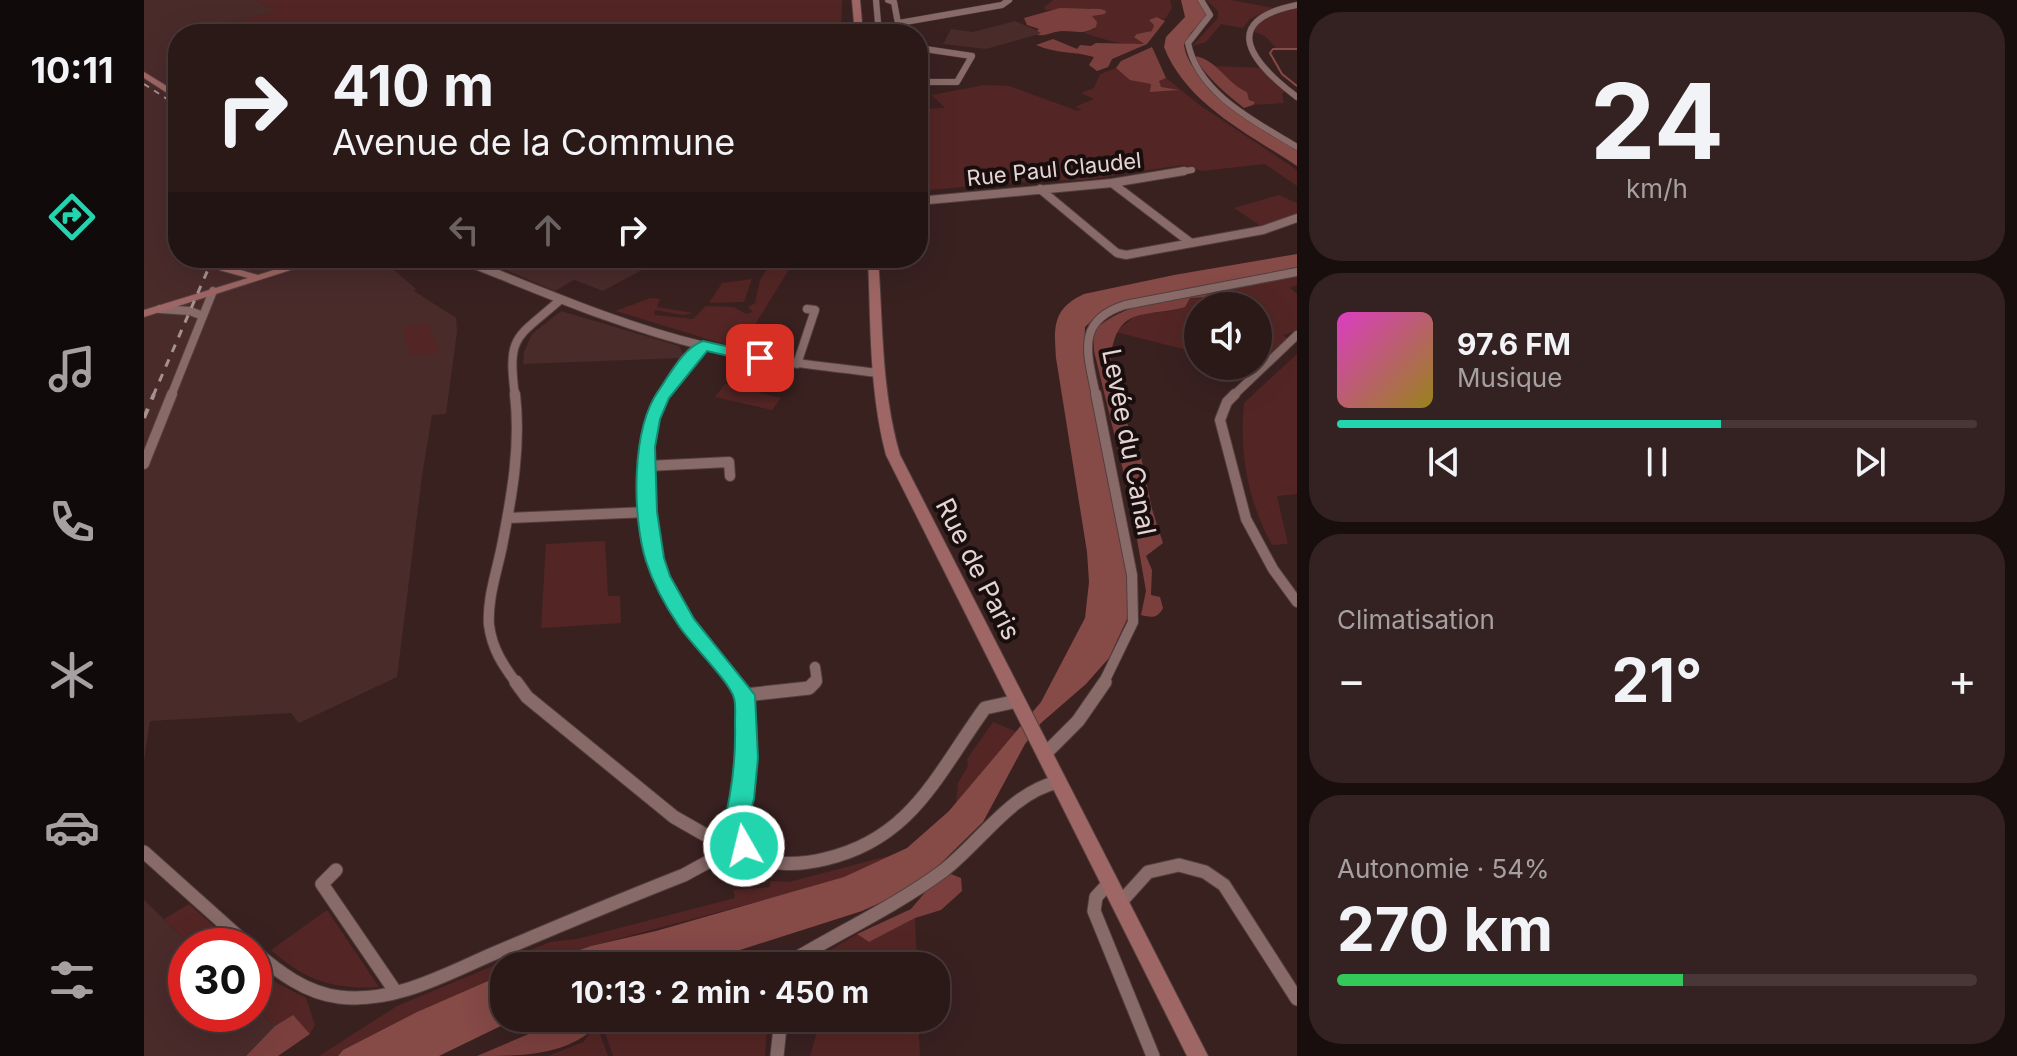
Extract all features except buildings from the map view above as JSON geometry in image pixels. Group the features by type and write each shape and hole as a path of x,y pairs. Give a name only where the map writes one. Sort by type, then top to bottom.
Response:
{"main road":[{"path":"856,0 858,24"},
{"path":"144,74 168,90"},
{"path":"213,291 223,268"},
{"path":"233,268 245,276 261,276"},
{"path":"144,314 289,268"},
{"name":"Rue de Paris","path":"874,268 879,373 884,421 893,455 1198,1056"}],"street":[{"path":"876,0 878,24"},
{"path":"904,0 891,1 899,23 1002,5 1009,0"},
{"path":"1201,0 1210,15 1188,43 1194,65 1232,103 1297,147"},
{"path":"1297,5 1257,19 1247,33 1250,47 1262,63 1297,97"},
{"path":"928,49 972,56 957,82 928,82"},
{"name":"Rue Paul Claudel","path":"928,200 1112,183 1192,170"},
{"path":"1112,183 1191,243"},
{"path":"1040,189 1117,253 1126,255 1263,230 1297,218"},
{"path":"482,268 560,300 703,346 797,364 879,373"},
{"name":"Levée du Canal","path":"1041,749 1078,721 1109,676 1133,622 1132,575 1087,352 1088,329 1102,313 1125,305 1297,272"},
{"path":"144,464 213,291"},
{"path":"560,300 523,331 512,347 509,368 517,411 517,445 508,518 489,622 499,660 527,697 550,717 674,817 709,837"},
{"path":"160,309 190,311 203,316"},
{"path":"797,364 815,310 807,309"},
{"path":"1297,335 1227,402 1220,420 1246,519 1273,569 1297,602"},
{"path":"703,346 671,381 655,408 648,433 648,512 654,558 672,599 745,695 747,758 742,799 733,830"},
{"path":"647,466 729,462 730,476"},
{"path":"508,518 648,512"},
{"path":"745,695 809,688 817,681 815,667"},
{"path":"742,851 768,863 804,864 841,857 883,838 908,817 933,786 985,708 1018,703"},
{"path":"806,952 939,874 1034,788 1058,782"},
{"path":"733,830 744,842 742,851"},
{"path":"717,857 708,846 709,837 717,831 733,830"},
{"path":"272,966 323,993 358,998 395,991 684,875 717,857 728,858 742,851"},
{"path":"144,852 229,928"},
{"path":"1120,903 1148,872 1179,865 1205,872 1224,885 1297,999"},
{"path":"336,870 322,884 395,991"},
{"path":"1109,883 1096,897 1094,911 1153,1056"},
{"path":"777,1056 780,1032"}],"shaded area":[{"path":"144,0 256,0 278,11 223,24 168,24 168,268 392,268 416,289 414,291 456,318 446,414 432,415 397,677 299,723 291,713 150,721 144,761"},
{"path":"256,0 842,0 841,24 222,24 277,11"},
{"path":"1053,0 1170,0 1172,8 1165,19 1157,17 1150,20 1155,25 1153,31 1137,34 1147,44 1130,44 1084,33 1094,29 1091,8 1046,10 1044,7"},
{"path":"1181,0 1198,0 1208,15 1184,45 1199,75 1230,105 1297,150 1297,166 1221,116 1187,85 1174,67 1164,47 1166,37 1185,17"},
{"path":"1206,0 1231,0 1273,8 1250,19 1243,28 1221,24 1206,42 1192,46 1218,18 1218,11"},
{"path":"1297,7 1297,48 1276,48 1265,36 1253,31 1263,18"},
{"path":"1060,8 1106,11 1105,14 1092,16 1097,22 1096,27 1084,32 1060,31 1037,35 1041,33 1037,31 1039,29 1027,25 1024,18"},
{"path":"1157,17 1165,21 1147,44 1112,59 1108,67 1097,71 1089,65 1094,57 1036,45 1053,39 1077,49 1080,45 1096,43 1144,44 1134,37 1152,31 1154,25 1149,20"},
{"path":"1015,21 1043,33 986,49 943,44 951,29 973,32"},
{"path":"1152,47 1166,78 1159,81 1161,87 1179,90 1150,92 1151,84 1130,80 1116,68 1121,61"},
{"path":"1194,56 1209,62 1247,92 1249,100 1255,102 1253,105 1244,108 1210,78"},
{"path":"1216,66 1262,68 1285,91 1282,95 1284,103 1253,105 1255,102 1249,100 1247,92 1233,86"},
{"path":"1116,68 1140,82 1166,78 1201,106 1297,170 1297,186 1265,164 1202,171 1182,165 1084,180 1031,181 928,190 928,109 945,108 932,95 984,85 1009,86 1078,111 1081,109 1075,107 1094,99 1081,93 1094,88 1100,74"},
{"path":"1279,195 1297,203 1297,213 1261,226 1234,208"},
{"path":"1297,254 1297,270 1129,302 1103,310 1085,327 1084,358 1129,582 1128,617 1109,658 1086,684 1041,723 1025,744 983,822 934,870 893,897 862,911 734,952 574,952 844,877 907,848 949,811 1041,702 1085,618 1089,582 1087,552 1056,358 1057,320 1066,306 1084,294"},
{"path":"501,268 646,268 603,291 574,280 555,291"},
{"path":"768,268 790,268 740,349 616,311 650,298 660,299 657,307 693,313 683,315 655,310 654,315 693,319 706,306 734,307 746,314 753,312 748,307 755,303 760,280"},
{"path":"1297,276 1297,285 1290,288 1297,294 1297,331 1283,335 1287,338 1272,352 1272,292 1213,291"},
{"path":"752,279 744,302 709,303 722,283"},
{"path":"1184,296 1184,307 1136,316 1127,321 1115,339 1110,364 1111,388 1124,393 1123,413 1141,457 1163,543 1146,556 1152,570 1151,595 1160,597 1163,608 1151,617 1141,615 1146,591 1130,499 1094,351 1093,331 1120,313"},
{"path":"1184,302 1184,349 1116,332 1137,314 1172,311"},
{"path":"561,311 679,346 683,354 680,358 523,364 524,352 532,334"},
{"path":"428,323 440,352 411,357 401,328"},
{"path":"1297,354 1297,494 1277,496 1288,544 1272,545 1251,494 1244,458 1243,421 1244,403"},
{"path":"725,384 781,398 772,410 715,397"},
{"path":"605,541 608,596 620,596 621,623 541,628 546,544"},
{"path":"993,722 1017,732 956,804 958,783 968,766 967,759"},
{"path":"896,854 861,872 809,888 574,952 526,952 550,942 577,939 735,898 733,890 770,887 770,881 789,882"},
{"path":"951,874 961,878 962,891 941,910 915,918 869,942 857,934 911,909 927,890"},
{"path":"144,900 173,928 168,928 168,1032 269,1032 246,1056 144,1056"},
{"path":"189,904 216,928 173,928 164,919"},
{"path":"327,910 379,987 348,987 320,981 295,969 272,949"},
{"path":"915,918 916,952 827,952 857,934 869,942"},
{"path":"490,967 490,980 417,1012 343,1050 338,1056 319,1056 397,1006"},
{"path":"272,979 306,998 315,1025 310,1034 293,1016 275,1026 272,1023"},
{"path":"490,980 490,1031 439,1056 338,1056 343,1050 417,1012"},
{"path":"293,1015 310,1034 278,1056 246,1056 272,1032 275,1026"},
{"path":"533,1032 590,1032 557,1049 511,1056 477,1056"},
{"path":"591,1032 599,1032 608,1056 548,1056 583,1042"},
{"path":"605,1032 767,1032 765,1056 613,1056"},
{"path":"817,1032 919,1032 920,1056 810,1056"}],"waterway":[{"path":"1297,49 1273,49 1270,53 1282,74 1297,86"}],"railway":[{"path":"144,84 168,100"},
{"path":"153,396 209,268"},
{"path":"144,418 154,394"}],"route":[{"path":"744,846 742,837 733,830 739,816 747,758 745,695 686,623 661,576 654,558 648,512 647,447 655,408 671,381 703,346 760,358"}]}
